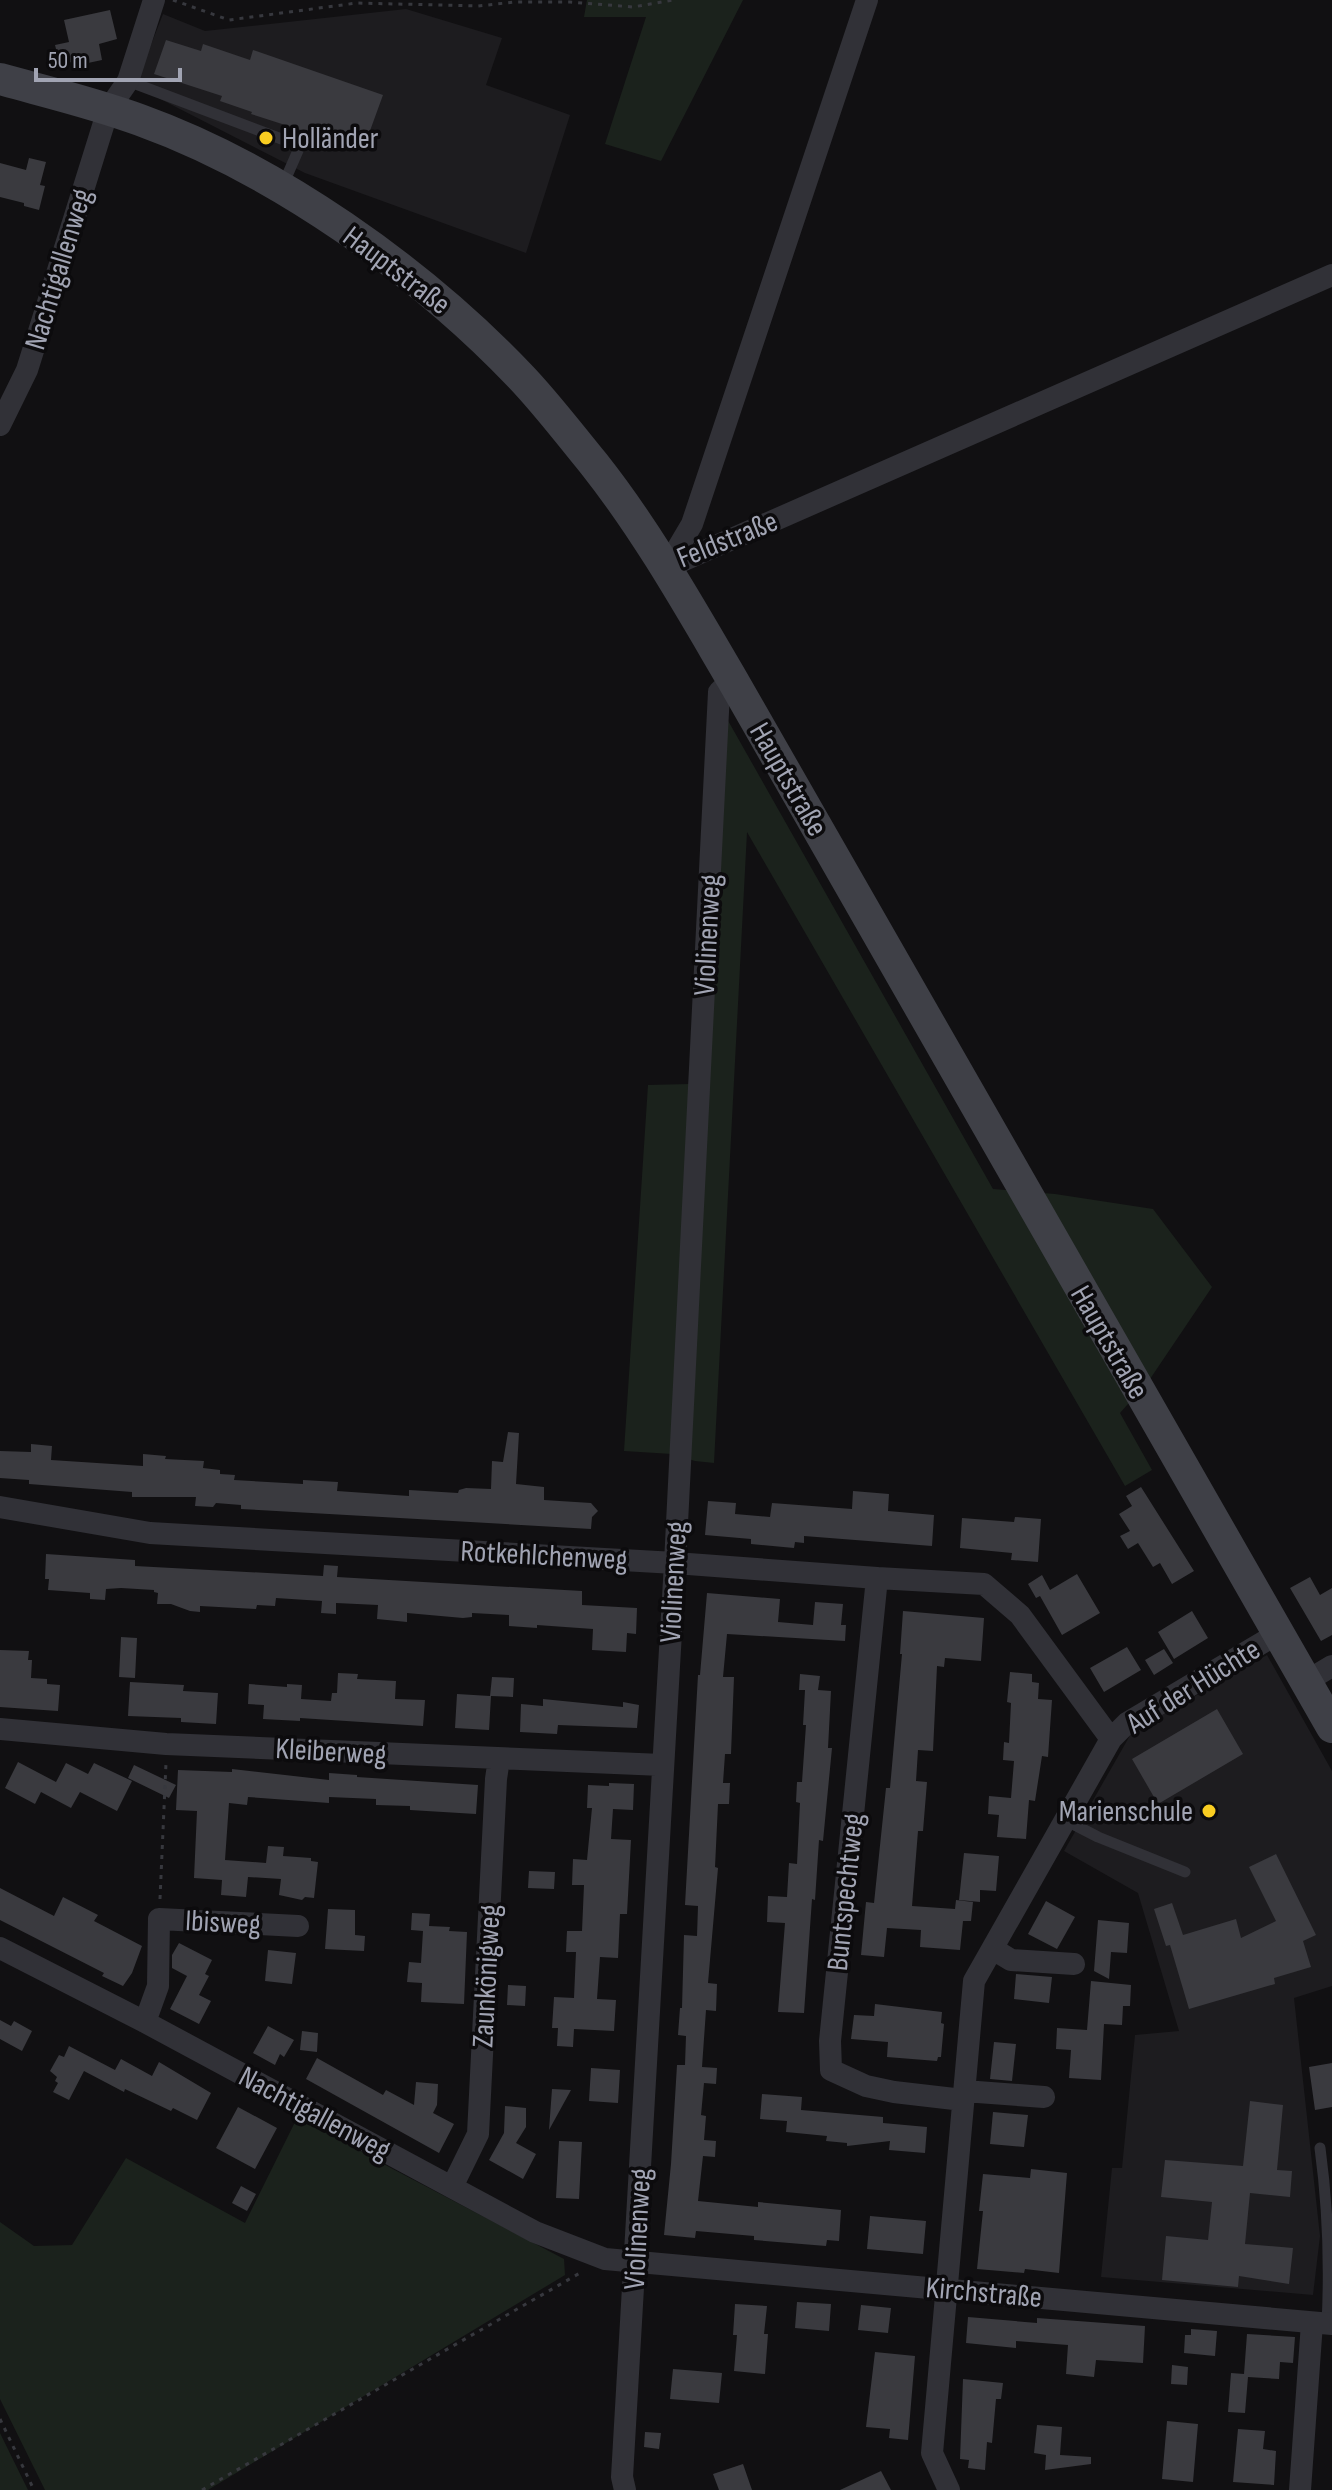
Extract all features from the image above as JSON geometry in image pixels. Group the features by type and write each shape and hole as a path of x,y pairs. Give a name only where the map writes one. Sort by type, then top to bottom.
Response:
{"street":[{"name":"Nachtigallenweg","path":"0,425 27,370 108,110 128,81 154,0"},
{"name":"Feldstraße","path":"666,568 692,524 867,0"},
{"name":"Hauptstraße","path":"0,79 141,120 213,152 281,189 367,245 445,304 521,377 595,466 666,568 732,679 1277,1634 1320,1674 1332,1727"},
{"name":"Feldstraße","path":"666,568 1332,275"},
{"name":"Violinenweg","path":"625,2490 622,2477 675,1563 719,692 732,679"},
{"name":"Rotkehlchenweg","path":"0,1507 150,1533 984,1584 1020,1615 1111,1739"},
{"name":"Buntspechtweg","path":"877,1578 830,2041 831,2070 866,2086 894,2092 963,2096"},
{"name":"Auf der Hüchte","path":"946,2489 932,2453 974,1981 1111,1739 1127,1723 1277,1634"},
{"name":"Kleiberweg","path":"0,1729 166,1744 662,1765"},
{"name":"Zaunkönigweg","path":"452,2187 478,2134 499,1759"},
{"name":"Ibisweg","path":"145,2022 158,1986 159,1919 298,1926"},
{"name":"Nachtigallenweg","path":"0,1948 145,2022 535,2232 605,2259 636,2262"},
{"path":"993,1949 1011,1960 1074,1964"},
{"path":"963,2096 1044,2097"},
{"name":"Kirchstraße","path":"636,2262 1324,2324"},
{"path":"1300,2490 1324,2324"}],"lane":[{"path":"128,81 300,146 281,189"},
{"path":"1065,1820 1098,1837 1185,1872"},
{"path":"1320,2148 1328,2204 1330,2260 1324,2324"}],"path":[{"path":"173,0 229,20 357,3 478,6 570,2 633,7 673,0"},
{"path":"159,1919 166,1744"},
{"path":"202,2490 605,2259"},
{"path":"0,2419 34,2490"}],"shaded area":[{"path":"587,0 743,0 661,161 605,144 646,17 584,17"},
{"path":"406,9 502,38 486,85 570,115 526,253 305,173 135,86 163,14 205,31"},
{"path":"709,687 993,1189 1055,1194 1153,1209 1212,1287 1150,1379 1120,1413 1152,1470 1125,1486 747,832 714,1463 672,1454 624,1451 648,1085 690,1084"},
{"path":"1267,1655 1332,1771 1332,1986 1294,1998 1320,2236 1313,2295 1101,2277 1112,2168 1122,2168 1135,2035 1179,2031 1138,1893 1064,1851 1132,1732"},
{"path":"298,2116 564,2259 565,2275 208,2490 45,2490 0,2399 0,2222 34,2246 72,2245 126,2158 245,2223"},
{"path":"0,2433 28,2490 0,2490"}],"building":[{"path":"110,10 117,39 99,44 102,60 88,63 87,58 60,65 55,45 69,42 64,20"},
{"path":"166,40 201,51 203,44 250,60 253,50 383,95 363,150 251,114 220,101 222,96 154,74"},
{"path":"29,158 46,162 40,185 45,186 39,210 0,197 0,163 26,170"},
{"path":"508,1432 519,1433 516,1484 544,1487 544,1500 591,1503 598,1511 592,1517 591,1529 241,1509 241,1505 216,1503 213,1507 195,1506 196,1497 132,1497 132,1492 29,1484 29,1480 0,1478 0,1451 31,1452 31,1444 52,1446 51,1460 143,1466 143,1454 166,1456 165,1459 204,1461 203,1468 235,1475 234,1480 303,1484 303,1480 338,1482 337,1491 409,1496 409,1490 458,1493 466,1488 491,1489 492,1461 503,1462"},
{"path":"1141,1487 1194,1571 1172,1584 1160,1563 1153,1567 1138,1543 1128,1549 1120,1536 1130,1531 1119,1514 1132,1506 1126,1496"},
{"path":"853,1491 889,1494 888,1511 934,1515 932,1546 804,1536 804,1543 795,1542 794,1548 751,1544 751,1539 705,1535 708,1501 736,1503 735,1514 770,1517 772,1503 852,1509"},
{"path":"1015,1517 1041,1519 1038,1562 1011,1560 1012,1553 960,1548 962,1518 1014,1522"},
{"path":"46,1554 135,1560 135,1566 323,1576 324,1565 338,1566 337,1577 582,1591 582,1605 637,1608 636,1634 627,1633 626,1652 592,1650 593,1629 509,1626 509,1615 472,1613 472,1617 463,1618 407,1613 407,1622 377,1619 378,1605 336,1603 336,1614 321,1613 322,1601 276,1598 275,1606 257,1605 256,1609 200,1606 200,1612 171,1604 157,1604 158,1593 154,1590 121,1588 106,1589 105,1600 90,1599 90,1593 48,1590"},
{"path":"1077,1574 1100,1613 1062,1635 1040,1596 1036,1598 1028,1584 1042,1575 1050,1590"},
{"path":"1310,1577 1320,1595 1332,1588 1332,1635 1321,1641 1290,1588"},
{"path":"707,1593 780,1599 778,1622 813,1625 815,1602 843,1604 841,1625 846,1625 845,1641 727,1634 723,1677 734,1677 731,1754 725,1754 723,1783 730,1783 729,1804 718,1804 715,1867 718,1868 708,1983 717,1984 716,2011 706,2010 702,2067 717,2068 716,2084 704,2083 701,2115 706,2116 704,2140 716,2141 715,2157 703,2156 698,2201 758,2207 758,2202 841,2210 839,2241 827,2240 826,2246 696,2231 695,2238 664,2235 677,2065 685,2065 686,2036 678,2035 684,1935 697,1936 698,1906 685,1905 698,1675"},
{"path":"903,1611 984,1618 981,1661 945,1658 944,1667 937,1666 933,1751 918,1750 916,1781 927,1782 923,1831 918,1831 912,1906 955,1909 956,1900 973,1902 971,1921 963,1921 960,1950 920,1947 921,1930 887,1928 884,1957 861,1955 866,1902 874,1903 886,1788 890,1788"},
{"path":"1192,1611 1208,1638 1174,1659 1158,1632"},
{"path":"121,1637 137,1638 135,1678 119,1677"},
{"path":"1127,1647 1141,1670 1104,1692 1090,1668"},
{"path":"1164,1649 1173,1663 1154,1675 1145,1660"},
{"path":"0,1650 29,1651 31,1678 47,1679 47,1684 60,1685 58,1711 0,1707"},
{"path":"1010,1672 1032,1674 1032,1682 1039,1683 1038,1699 1052,1700 1048,1757 1042,1756 1035,1801 1029,1800 1026,1839 997,1837 999,1815 988,1814 989,1796 1011,1798 1014,1761 1003,1760 1004,1742 1009,1743 1011,1703 1007,1702"},
{"path":"338,1673 358,1674 357,1679 396,1681 395,1699 425,1700 423,1726 300,1718 300,1721 263,1719 264,1705 248,1704 249,1684 302,1685 301,1699 331,1701 332,1693 337,1693"},
{"path":"800,1674 820,1676 818,1690 831,1691 828,1748 832,1748 823,1841 819,1840 815,1900 812,1899 804,2013 778,2012 785,1923 767,1922 768,1896 787,1897 789,1863 797,1864 800,1803 796,1802 797,1782 802,1782 806,1725 803,1725 805,1690 799,1690"},
{"path":"492,1677 514,1678 513,1697 491,1696 489,1730 455,1728 457,1694 490,1696"},
{"path":"130,1682 184,1685 183,1691 218,1693 216,1724 181,1722 181,1718 128,1716"},
{"path":"543,1699 623,1707 623,1702 639,1705 637,1728 558,1725 557,1734 520,1732 521,1704 543,1706"},
{"path":"1217,1709 1243,1754 1158,1804 1132,1759"},
{"path":"18,1762 56,1782 66,1763 88,1774 94,1763 132,1781 117,1811 80,1792 71,1808 41,1792 35,1804 5,1788"},
{"path":"134,1765 176,1785 169,1798 128,1778"},
{"path":"232,1769 329,1780 329,1773 478,1785 476,1814 376,1805 376,1799 329,1797 329,1803 248,1797 247,1805 229,1803 225,1860 266,1863 268,1846 284,1847 283,1856 311,1858 311,1861 318,1862 314,1898 305,1897 302,1900 279,1895 281,1879 248,1877 246,1897 221,1895 222,1880 194,1878 197,1811 176,1810 178,1770 232,1772"},
{"path":"609,1783 634,1784 633,1810 613,1809 611,1839 631,1840 627,1914 620,1914 618,1958 600,1957 597,1999 616,2000 614,2031 574,2029 573,2047 557,2046 558,2028 552,2028 554,1997 574,1998 576,1952 566,1952 567,1931 582,1931 584,1885 572,1885 573,1859 587,1860 592,1808 587,1808 588,1785 609,1786"},
{"path":"964,1853 999,1856 996,1891 980,1890 980,1902 959,1900"},
{"path":"1276,1854 1316,1935 1303,1941 1311,1967 1274,1978 1275,1984 1189,2009 1170,1945 1166,1946 1154,1909 1172,1903 1183,1935 1236,1919 1241,1938 1276,1921 1249,1867"},
{"path":"529,1871 555,1872 554,1889 528,1888"},
{"path":"0,1888 54,1916 63,1897 98,1915 94,1921 142,1946 132,1973 123,1986 102,1976 104,1973 0,1920"},
{"path":"1046,1901 1075,1917 1057,1949 1028,1934"},
{"path":"328,1909 355,1910 355,1935 365,1936 364,1951 325,1949"},
{"path":"412,1913 430,1914 429,1926 467,1932 464,2004 421,2002 422,1983 407,1982 409,1962 421,1963 423,1931 411,1930"},
{"path":"1098,1920 1129,1923 1127,1953 1111,1952 1109,1979 1094,1971"},
{"path":"179,1943 212,1960 205,1974 209,1976 199,1995 211,2001 199,2024 170,2009 187,1976 172,1968 172,1955"},
{"path":"268,1950 296,1953 292,1984 265,1981"},
{"path":"1016,1974 1052,1977 1049,2003 1014,1999"},
{"path":"1091,1981 1131,1985 1130,2006 1123,2006 1122,2025 1104,2024 1101,2080 1069,2078 1071,2050 1056,2049 1057,2028 1087,2030"},
{"path":"508,1985 526,1986 525,2006 507,2005"},
{"path":"875,2004 942,2012 941,2057 937,2061 887,2057 888,2042 851,2039 854,2015 874,2016"},
{"path":"0,2020 11,2026 14,2021 32,2031 22,2051 0,2039"},
{"path":"268,2026 294,2040 284,2057 280,2054 275,2065 253,2053"},
{"path":"302,2031 318,2033 317,2052 300,2050"},
{"path":"994,2042 1016,2044 1012,2081 990,2079"},
{"path":"69,2046 115,2070 121,2059 152,2076 159,2062 211,2093 197,2120 125,2089 124,2092 84,2071 69,2100 53,2092 58,2083 55,2081 57,2077 50,2071 59,2055 64,2057"},
{"path":"317,2058 383,2095 386,2090 414,2105 416,2082 438,2084 437,2105 433,2113 454,2124 439,2153 306,2079"},
{"path":"1332,2063 1332,2107 1315,2110 1309,2067"},
{"path":"591,2068 620,2070 618,2103 589,2101"},
{"path":"552,2089 571,2090 549,2130"},
{"path":"762,2094 802,2097 801,2110 883,2117 883,2123 927,2127 925,2153 889,2150 890,2141 847,2146 847,2143 826,2141 827,2136 786,2132 787,2121 760,2119"},
{"path":"1250,2101 1283,2105 1277,2170 1292,2171 1290,2197 1250,2193 1245,2244 1293,2248 1289,2284 1239,2276 1238,2287 1162,2280 1166,2236 1208,2240 1212,2202 1161,2197 1165,2160 1243,2166"},
{"path":"505,2106 526,2108 526,2127 516,2143 536,2154 523,2179 489,2160 504,2133"},
{"path":"238,2107 277,2128 255,2169 216,2148"},
{"path":"993,2112 1028,2115 1024,2147 990,2144"},
{"path":"559,2141 582,2142 579,2199 556,2198"},
{"path":"1031,2169 1067,2173 1059,2273 977,2269 983,2174 1030,2178"},
{"path":"241,2186 256,2194 247,2211 232,2203"},
{"path":"870,2216 926,2221 923,2254 867,2249"},
{"path":"797,2302 831,2304 829,2331 795,2328"},
{"path":"735,2304 767,2306 765,2374 734,2371 737,2335 733,2335"},
{"path":"861,2305 891,2308 888,2333 858,2330"},
{"path":"968,2317 1037,2323 1037,2318 1145,2326 1143,2363 1096,2360 1094,2377 1066,2374 1068,2345 1016,2341 1016,2348 966,2343"},
{"path":"1191,2329 1217,2331 1215,2356 1184,2353 1185,2335 1191,2335"},
{"path":"1247,2334 1295,2337 1293,2363 1280,2362 1279,2379 1248,2377 1245,2413 1228,2412 1231,2373 1244,2374"},
{"path":"875,2352 915,2356 908,2440 889,2438 890,2429 866,2427"},
{"path":"1172,2365 1188,2367 1187,2385 1171,2384"},
{"path":"673,2369 722,2373 719,2403 670,2399"},
{"path":"963,2379 1003,2383 1001,2399 996,2399 992,2443 987,2442 985,2470 968,2468 969,2460 960,2459"},
{"path":"1167,2421 1198,2424 1193,2482 1162,2479"},
{"path":"1037,2425 1062,2427 1060,2455 1091,2457 1091,2464 1045,2470 1046,2455 1034,2453"},
{"path":"1238,2429 1265,2431 1263,2449 1276,2451 1274,2485 1233,2482"},
{"path":"645,2432 661,2433 659,2449 644,2447"},
{"path":"743,2464 752,2490 719,2490 713,2474"},
{"path":"881,2471 891,2490 840,2490"}],"place":[{"name":"Holländer","path":"266,138"},
{"name":"Marienschule","path":"1209,1811"}]}
